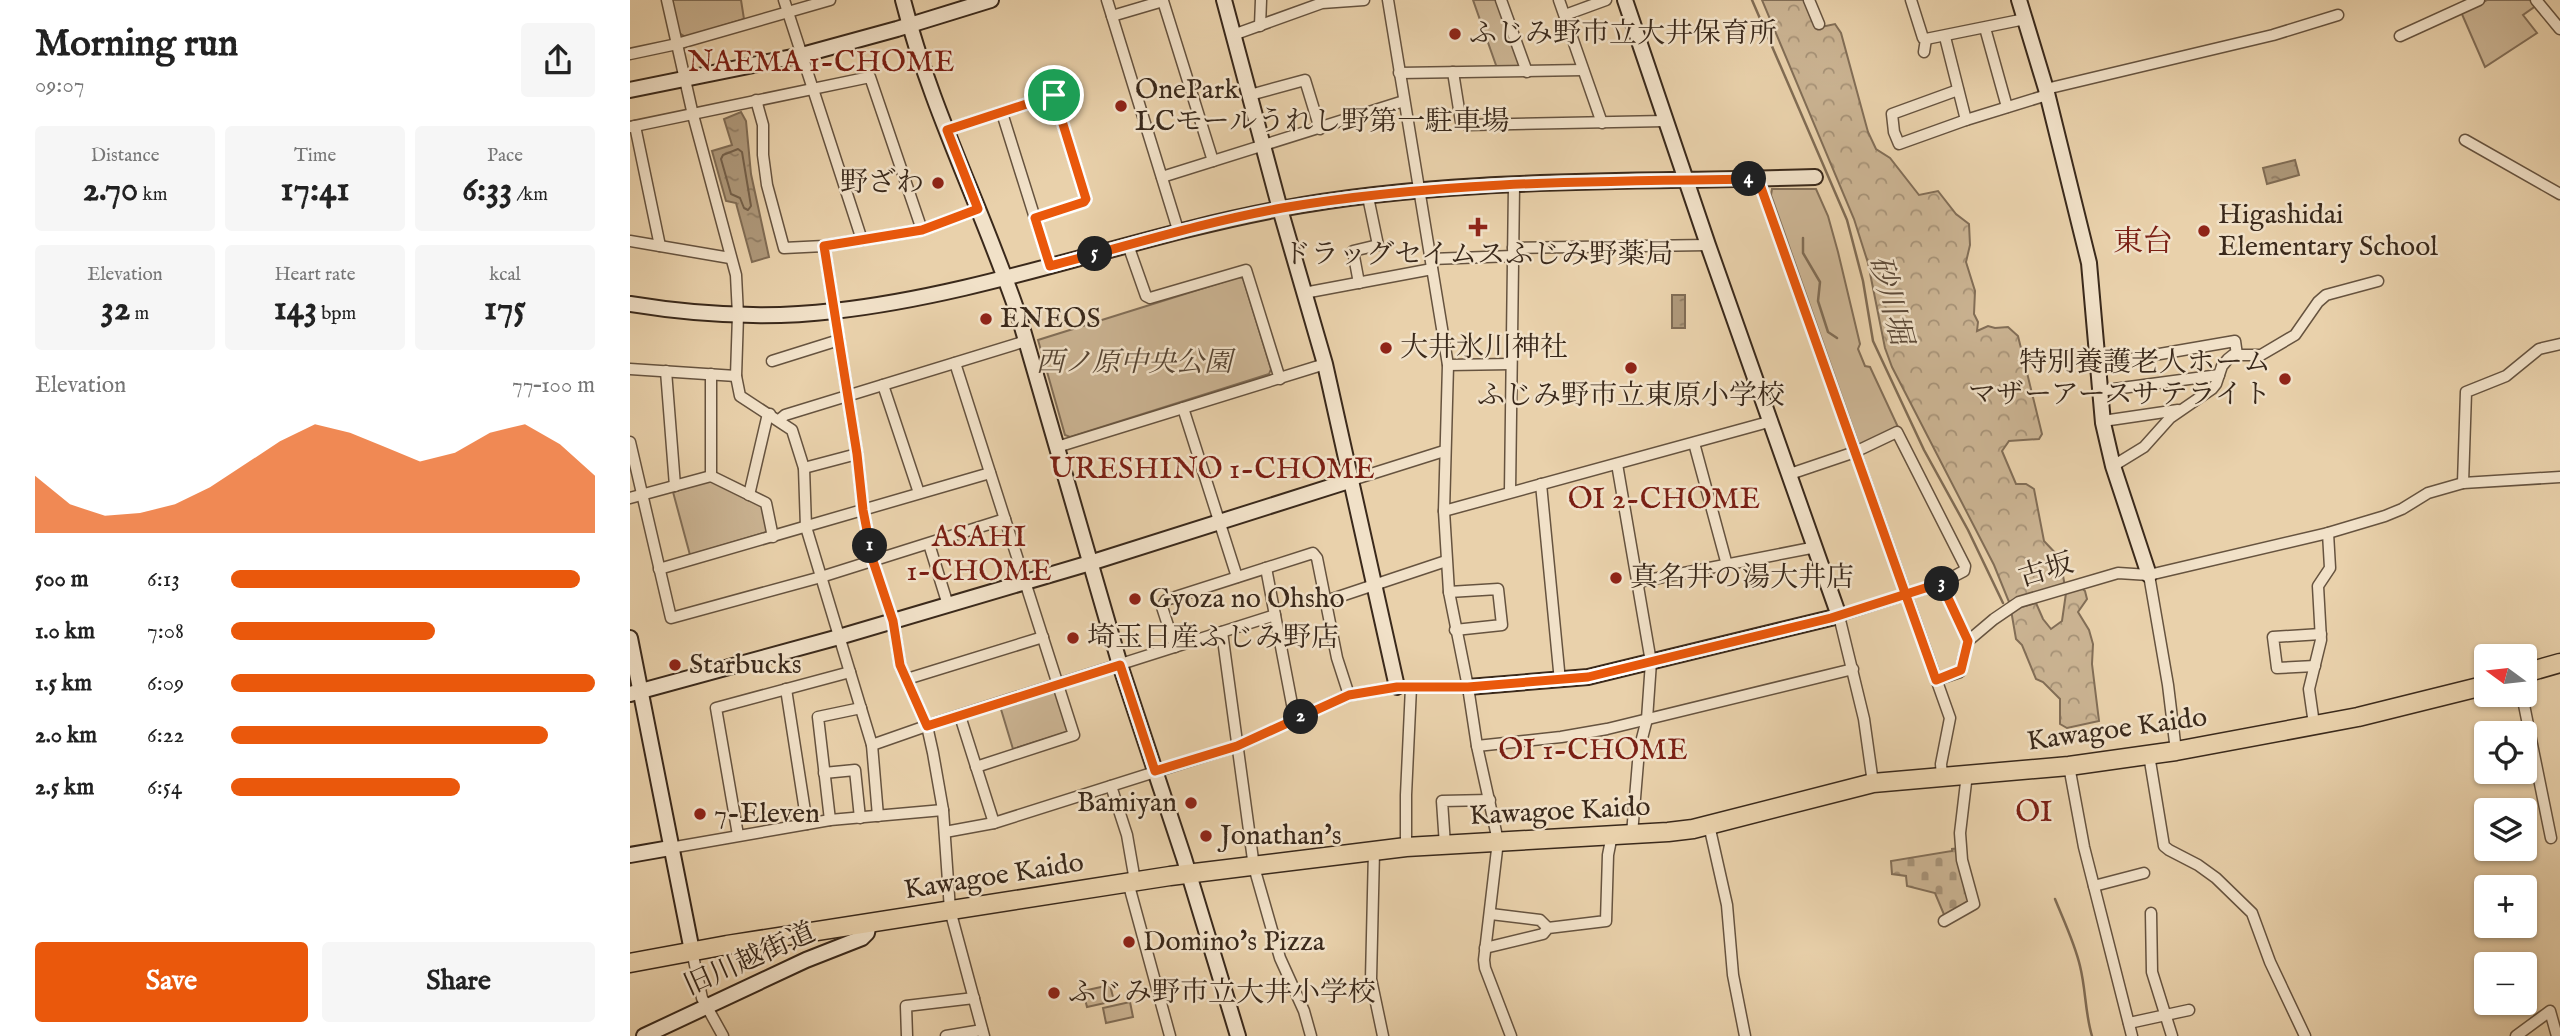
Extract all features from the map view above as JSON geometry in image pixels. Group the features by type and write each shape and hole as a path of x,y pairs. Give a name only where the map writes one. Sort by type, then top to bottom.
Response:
{"highway":[{"path":"2538,670 2560,663"},
{"name":"Kawagoe Kaido","path":"630,963 692,951 1189,874 1406,847 1668,832 1709,825 1873,783 2069,766 2176,751 2423,702 2474,688"}],"street":[{"path":"667,0 693,115 736,275 736,376 740,396 792,430 804,468 806,527 872,745 878,816"},
{"path":"630,54 677,44 786,5 830,0"},
{"path":"903,0 947,130 1005,277 1026,341 1120,665 1189,874 1238,1036"},
{"path":"630,90 802,55 910,26 991,0"},
{"path":"1107,0 1180,233"},
{"path":"1224,0 1325,364 1374,584 1404,687 1406,847"},
{"path":"1260,26 1261,0"},
{"path":"1233,35 1322,4 1364,0"},
{"path":"1388,0 1448,365 1444,451 1446,561 1455,630 1468,687 1477,746 1499,841 1485,968 1506,1033"},
{"path":"1501,0 1527,72"},
{"path":"1559,0 1602,123"},
{"path":"1565,15 1606,0"},
{"path":"1625,0 1839,616 1864,719 1873,783"},
{"path":"1809,0 1819,24"},
{"path":"1911,0 1923,38 1926,39 2025,19"},
{"path":"2019,0 2047,92 2089,263 2103,421 2113,466 2149,575 2168,685 2176,751"},
{"path":"2400,36 2479,0"},
{"path":"2536,0 2560,29"},
{"path":"1112,16 1163,1 1213,162"},
{"path":"786,5 862,240"},
{"path":"1958,90 1892,114 1894,132 1899,144 2047,92 2273,35 2338,15"},
{"path":"1985,28 2007,107"},
{"path":"1945,37 1966,120"},
{"path":"1924,52 1926,39"},
{"path":"1399,73 1583,70"},
{"path":"1453,72 1463,124 1665,121"},
{"path":"660,246 633,127 870,77 922,230"},
{"path":"1250,95 1305,80 1320,128"},
{"path":"947,130 1054,95 1086,196 1084,202 1035,218"},
{"path":"756,100 763,124 767,185 782,245 791,249 824,246 922,230 978,209"},
{"path":"1162,177 1404,101"},
{"path":"1002,113 1050,266"},
{"path":"2465,140 2560,194"},
{"path":"630,304 738,315 834,311 932,295 1280,209 1419,191 1815,177"},
{"path":"1758,179 1950,718 1941,764 1942,776"},
{"path":"1510,491 1514,186"},
{"path":"1359,283 1353,251 1378,245 1368,197"},
{"path":"630,241 730,258"},
{"path":"1304,293 1359,283 1432,264 1513,252 1708,244"},
{"path":"1128,245 1146,296 1150,298 1243,270 1248,272 1280,379"},
{"path":"824,246 873,561 893,621 900,665 927,726 943,810 950,910 983,1033 946,1036"},
{"path":"2113,466 2144,447 2170,418 2212,389 2228,359 2237,355 2261,355 2295,335 2326,295 2378,281"},
{"path":"772,360 839,340"},
{"path":"749,495 767,418 883,386 1026,341"},
{"path":"2096,365 2235,341 2237,355"},
{"path":"2463,483 2466,392 2506,376 2539,349 2560,344"},
{"path":"955,363 1074,735 976,767"},
{"path":"1057,447 1325,364"},
{"path":"1448,365 1511,364"},
{"path":"630,369 736,376"},
{"path":"666,371 675,486"},
{"path":"711,374 711,476"},
{"path":"2099,391 2219,374"},
{"path":"883,386 919,493"},
{"path":"1183,408 1237,577"},
{"path":"2103,421 2183,410"},
{"path":"1444,511 1772,421"},
{"path":"944,832 993,823 1237,746 1349,695 1404,687 1468,687 1588,677 1839,616 1941,583 1964,570 1965,566 1897,432 1855,452 1790,474"},
{"path":"630,442 671,618 821,577 1005,520"},
{"path":"1694,443 1727,565"},
{"path":"636,693 1090,563 1444,451"},
{"path":"804,468 857,454"},
{"path":"1617,464 1651,662 1647,719 1639,750 1632,834"},
{"path":"659,569 990,472"},
{"path":"630,498 711,476 766,503 773,537"},
{"name":"古坂","path":"1968,641 2019,602 2118,573 2149,575 2328,533 2385,516 2428,493 2463,483 2560,477"},
{"path":"1541,484 1560,681"},
{"path":"2314,724 2309,689 2321,634 2318,586 2330,568 2328,533"},
{"path":"929,544 948,605"},
{"path":"1638,582 1816,547"},
{"path":"1175,647 1162,607 1164,602 1311,553 1315,554 1337,658 1349,695"},
{"path":"1326,601 1446,561"},
{"path":"1266,568 1295,720"},
{"path":"1936,680 1960,672 1968,641 1941,583"},
{"path":"1449,592 1498,589 1502,625 1455,630"},
{"path":"872,745 1275,615"},
{"path":"1222,632 1254,866 1280,958 1304,1011 1311,1036"},
{"path":"2315,666 2277,668 2273,637 2321,634"},
{"path":"907,678 1043,637"},
{"path":"630,638 636,693 702,998 723,1036"},
{"path":"1477,746 1561,737 1853,669"},
{"path":"738,835 716,708 850,672"},
{"path":"786,690 807,824"},
{"path":"2524,707 2551,838"},
{"path":"830,821 818,717 861,708"},
{"path":"960,716 993,823"},
{"path":"2149,755 2164,845 2216,878 2252,913 2270,962 2305,1036"},
{"path":"2069,766 2094,886 2132,1036"},
{"path":"824,773 855,770 860,818"},
{"path":"1944,921 1975,904 1962,860 1960,833 1967,775"},
{"path":"1111,786 1127,835 1131,882 1170,1036"},
{"path":"1445,845 1442,801 1490,800"},
{"path":"630,855 807,824 943,810"},
{"path":"1709,825 1727,905 1733,975 1745,1036"},
{"path":"1486,948 1543,934 1548,928 1606,921 1608,855 1612,835"},
{"path":"1374,851 1371,979 1383,1036"},
{"path":"2094,886 2144,873"},
{"path":"2151,913 2152,972 2172,1036"},
{"path":"1491,914 1540,920 1548,928"},
{"name":"旧川越街道","path":"643,1036 806,960 862,938 867,933 869,923"},
{"path":"907,1036 906,1006 974,998"},
{"path":"2129,1023 2189,1010"},
{"path":"2519,1035 2550,1011 2557,1036"}],"green space":[{"path":"672,0 741,0 744,19 686,37 679,33"},
{"path":"1473,0 1499,0 1521,63 1519,67 1497,68"},
{"path":"1762,0 1804,0 1816,28 1835,24 1841,33 1868,132 1876,149 1890,158 1919,195 1938,191 1956,214 1969,224 1970,245 1966,262 1975,291 1974,314 1978,322 1977,331 1988,326 2008,327 2018,336 2042,434 2039,439 2009,441 2002,451 2016,484 2026,484 2034,489 2044,541 2060,558 2065,587 2009,602 1994,565 1892,367 1885,348 1868,263 1854,219"},
{"path":"2487,0 2532,0 2537,5 2523,15 2537,33 2485,67 2461,12"},
{"path":"1772,189 1816,189 1828,216 1860,344 1858,349 1865,366 1870,367 1898,427 1859,445 1771,195"},
{"name":"西ノ原中央公園","path":"1239,277 1243,278 1271,369 1269,374 1070,437 1065,435 1038,340"},
{"path":"711,480 761,504 767,532 690,555 673,492"},
{"path":"2080,587 2085,591 2087,599 2078,612 2089,630 2093,644 2092,664 2099,721 2067,728 2060,724 2060,699 2043,682 2036,679 2022,645 2016,639 2011,610 2036,603 2051,629 2062,621 2066,593"},
{"path":"1056,691 1067,732 1013,749 1000,706"},
{"path":"1960,848 1972,900 1945,917 1935,893 1907,886 1906,876 1892,874 1891,861"},
{"path":"1110,985 1114,1001 1087,1007 1083,991"},
{"path":"1130,1002 1133,1017 1106,1023 1103,1008"}],"water":[{"path":"741,112 746,121 751,174 769,257 752,262 736,203 726,201 712,151 732,145 724,119"},
{"path":"2295,160 2299,175 2267,184 2263,168"},
{"path":"1672,295 1685,295 1685,328 1672,328"}],"waterway":[{"name":"砂川堀","path":"1752,0 1847,220 1863,281 1873,341 1924,450 1968,530 2003,603"},
{"path":"1803,238 1803,253 1820,282 1818,301 1828,332 1837,338"},
{"name":"砂川堀","path":"2055,899 2078,958 2092,1036"}],"place":[{"name":"ふじみ野市立大井保育所","path":"1455,34"},
{"name":"OnePark LCモールうれし野第一駐車場","path":"1121,106"},
{"name":"野ざわ","path":"938,183"},
{"name":"ドラッグセイムスふじみ野薬局","path":"1478,227"},
{"name":"Higashidai Elementary School","path":"2204,231"},
{"name":"ENEOS","path":"986,319"},
{"name":"大井氷川神社","path":"1386,348"},
{"name":"ふじみ野市立東原小学校","path":"1631,368"},
{"name":"特別養護老人ホーム マザーアースサテライト","path":"2285,379"},
{"name":"真名井の湯大井店","path":"1616,578"},
{"name":"Gyoza no Ohsho","path":"1135,599"},
{"name":"埼玉日産ふじみ野店","path":"1073,638"},
{"name":"Starbucks","path":"675,665"},
{"name":"Bamiyan","path":"1191,803"},
{"name":"7-Eleven","path":"700,814"},
{"name":"Jonathan's","path":"1206,836"},
{"name":"Domino's Pizza","path":"1129,942"},
{"name":"ふじみ野市立大井小学校","path":"1054,993"}],"district":[{"name":"NAEMA 1-CHOME","path":"821,63"},
{"name":"東台","path":"2143,243"},
{"name":"URESHINO 1-CHOME","path":"1212,470"},
{"name":"OI 2-CHOME","path":"1664,500"},
{"name":"ASAHI 1-CHOME","path":"979,555"},
{"name":"OI 1-CHOME","path":"1593,751"},
{"name":"OI","path":"2034,813"}],"route":[{"path":"1054,95 947,130 978,209 922,230 824,246 873,561 893,621 900,665 927,726 1120,665 1155,771 1237,746 1349,695 1397,687 1468,687 1588,677 1831,618 1905,596 1941,583 1968,641 1960,672 1936,680 1905,596 1758,179 1452,188 1368,197 1280,209 1050,266 1035,218 1084,202 1086,199 1054,95"}]}
